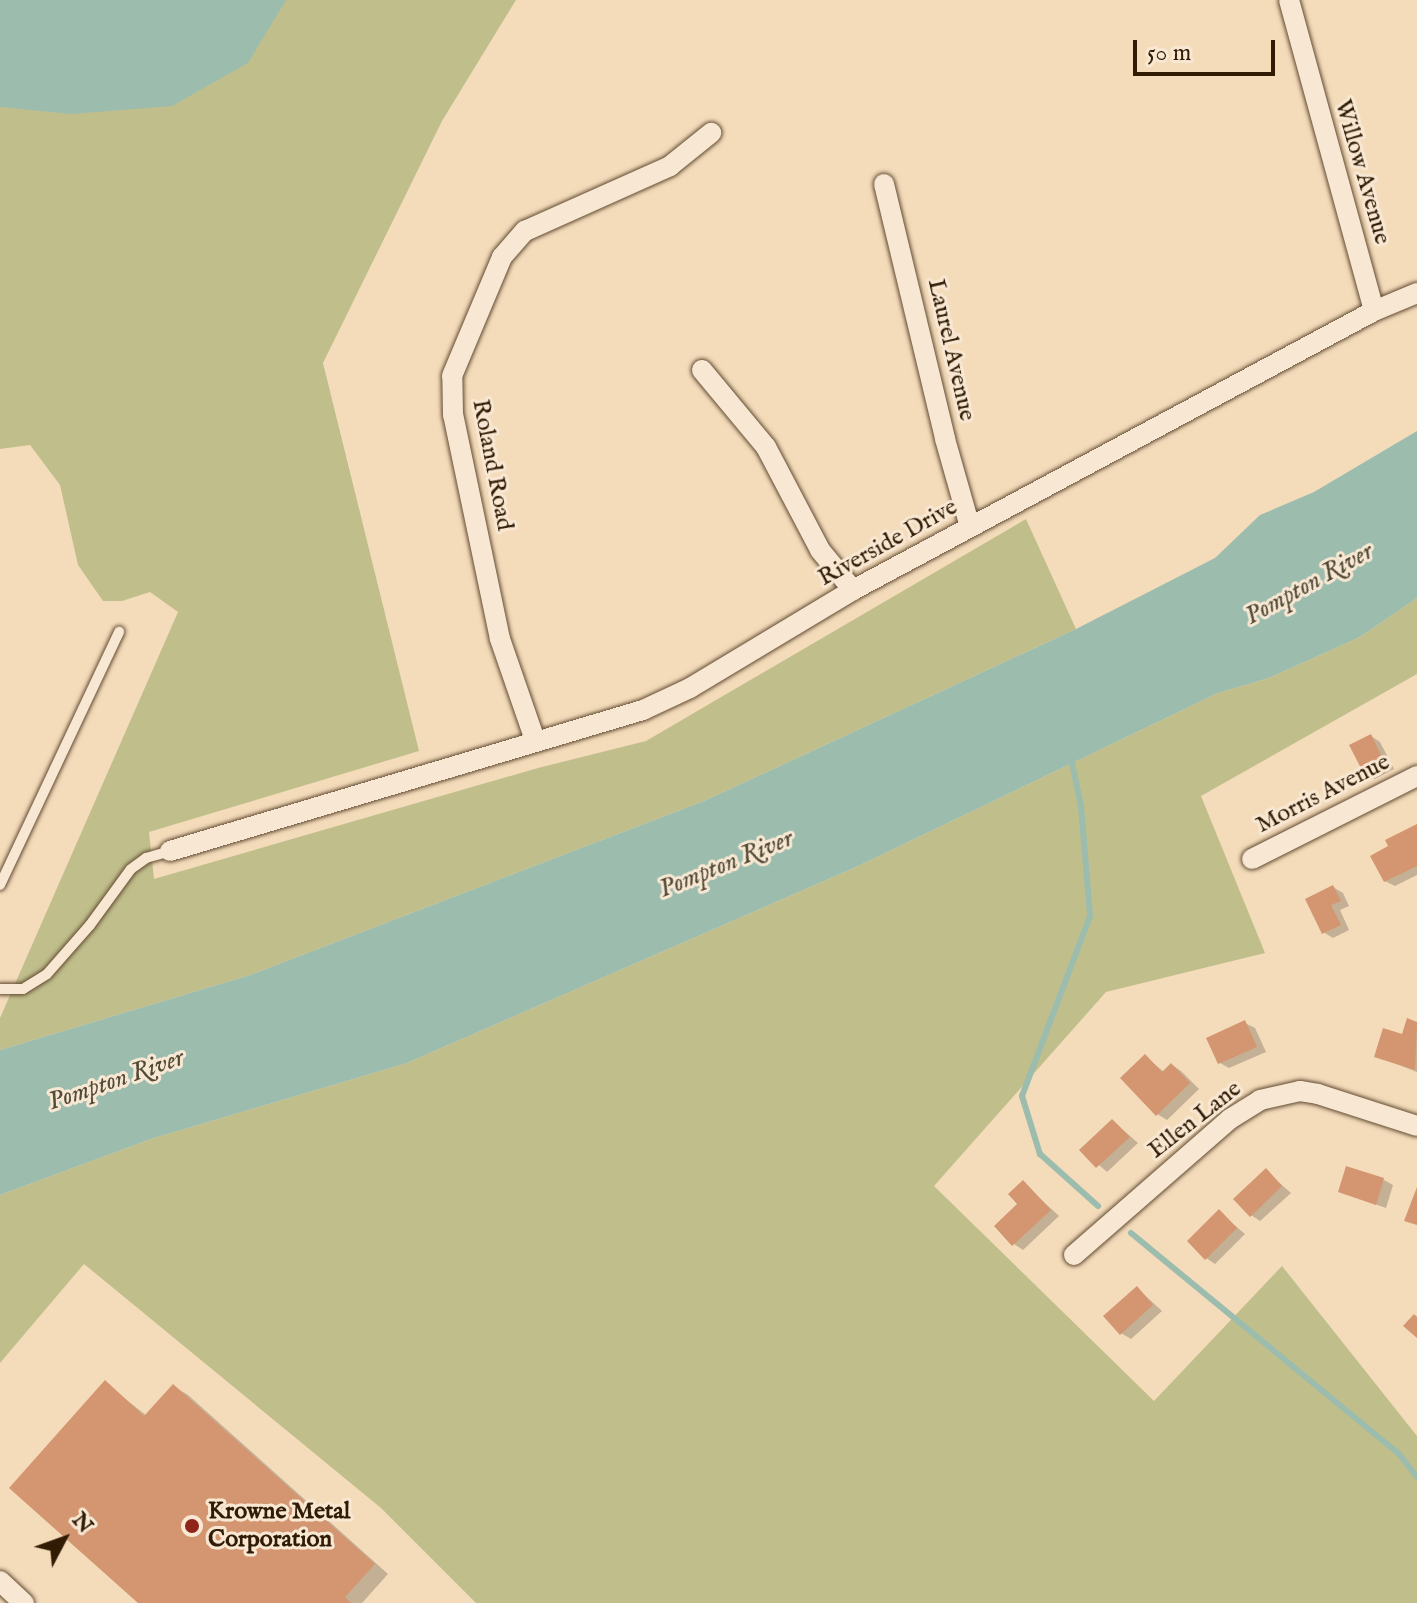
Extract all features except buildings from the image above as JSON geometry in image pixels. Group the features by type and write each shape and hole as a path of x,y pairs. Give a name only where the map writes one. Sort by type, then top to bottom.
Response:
{"street":[{"name":"Willow Avenue","path":"1289,0 1374,311"},
{"name":"Roland Road","path":"535,740 500,639 453,415 452,376 502,257 525,231 670,166 711,133"},
{"name":"Laurel Avenue","path":"884,184 945,439 970,527"},
{"name":"Riverside Drive","path":"170,851 535,740 595,727 643,710 690,688 853,590 1175,421 1374,311 1417,293"},
{"path":"702,370 766,447 820,550 853,590"},
{"name":"Morris Avenue","path":"1252,859 1417,776"},
{"name":"Ellen Lane","path":"1074,1255 1230,1119 1260,1100 1300,1091 1417,1126"},
{"path":"0,1581 24,1603"}],"lane":[{"path":"0,885 119,632"},
{"path":"0,989 23,989 47,974 90,925 131,869 146,858 170,851"}],"shaded area":[{"path":"0,0 516,0 442,121 323,363 419,751 149,832 154,879 538,768 646,741 1026,519 1076,629 704,801 250,975 0,1050 0,1018 178,612 150,592 122,601 103,601 78,565 60,485 30,445 0,449"},
{"path":"1417,598 1417,674 1201,796 1265,953 1106,992 934,1186 1154,1401 1282,1266 1417,1436 1417,1603 476,1603 381,1508 84,1264 0,1363 0,1195 151,1139 407,1063 856,867 1218,693 1269,678 1360,637"}],"water":[{"path":"0,0 286,0 248,63 172,106 71,114 0,107"},
{"name":"Pompton River","path":"1417,431 1417,598 1360,637 1269,678 1218,693 856,867 407,1063 151,1139 0,1195 0,1050 250,975 704,801 1076,629 1215,558 1260,515 1314,492"}],"waterway":[{"path":"1072,763 1081,806 1090,916 1022,1096 1040,1154 1098,1206"},
{"path":"1131,1233 1399,1454 1417,1477"}],"place":[{"name":"Krowne Metal Corporation","path":"192,1526"}]}
